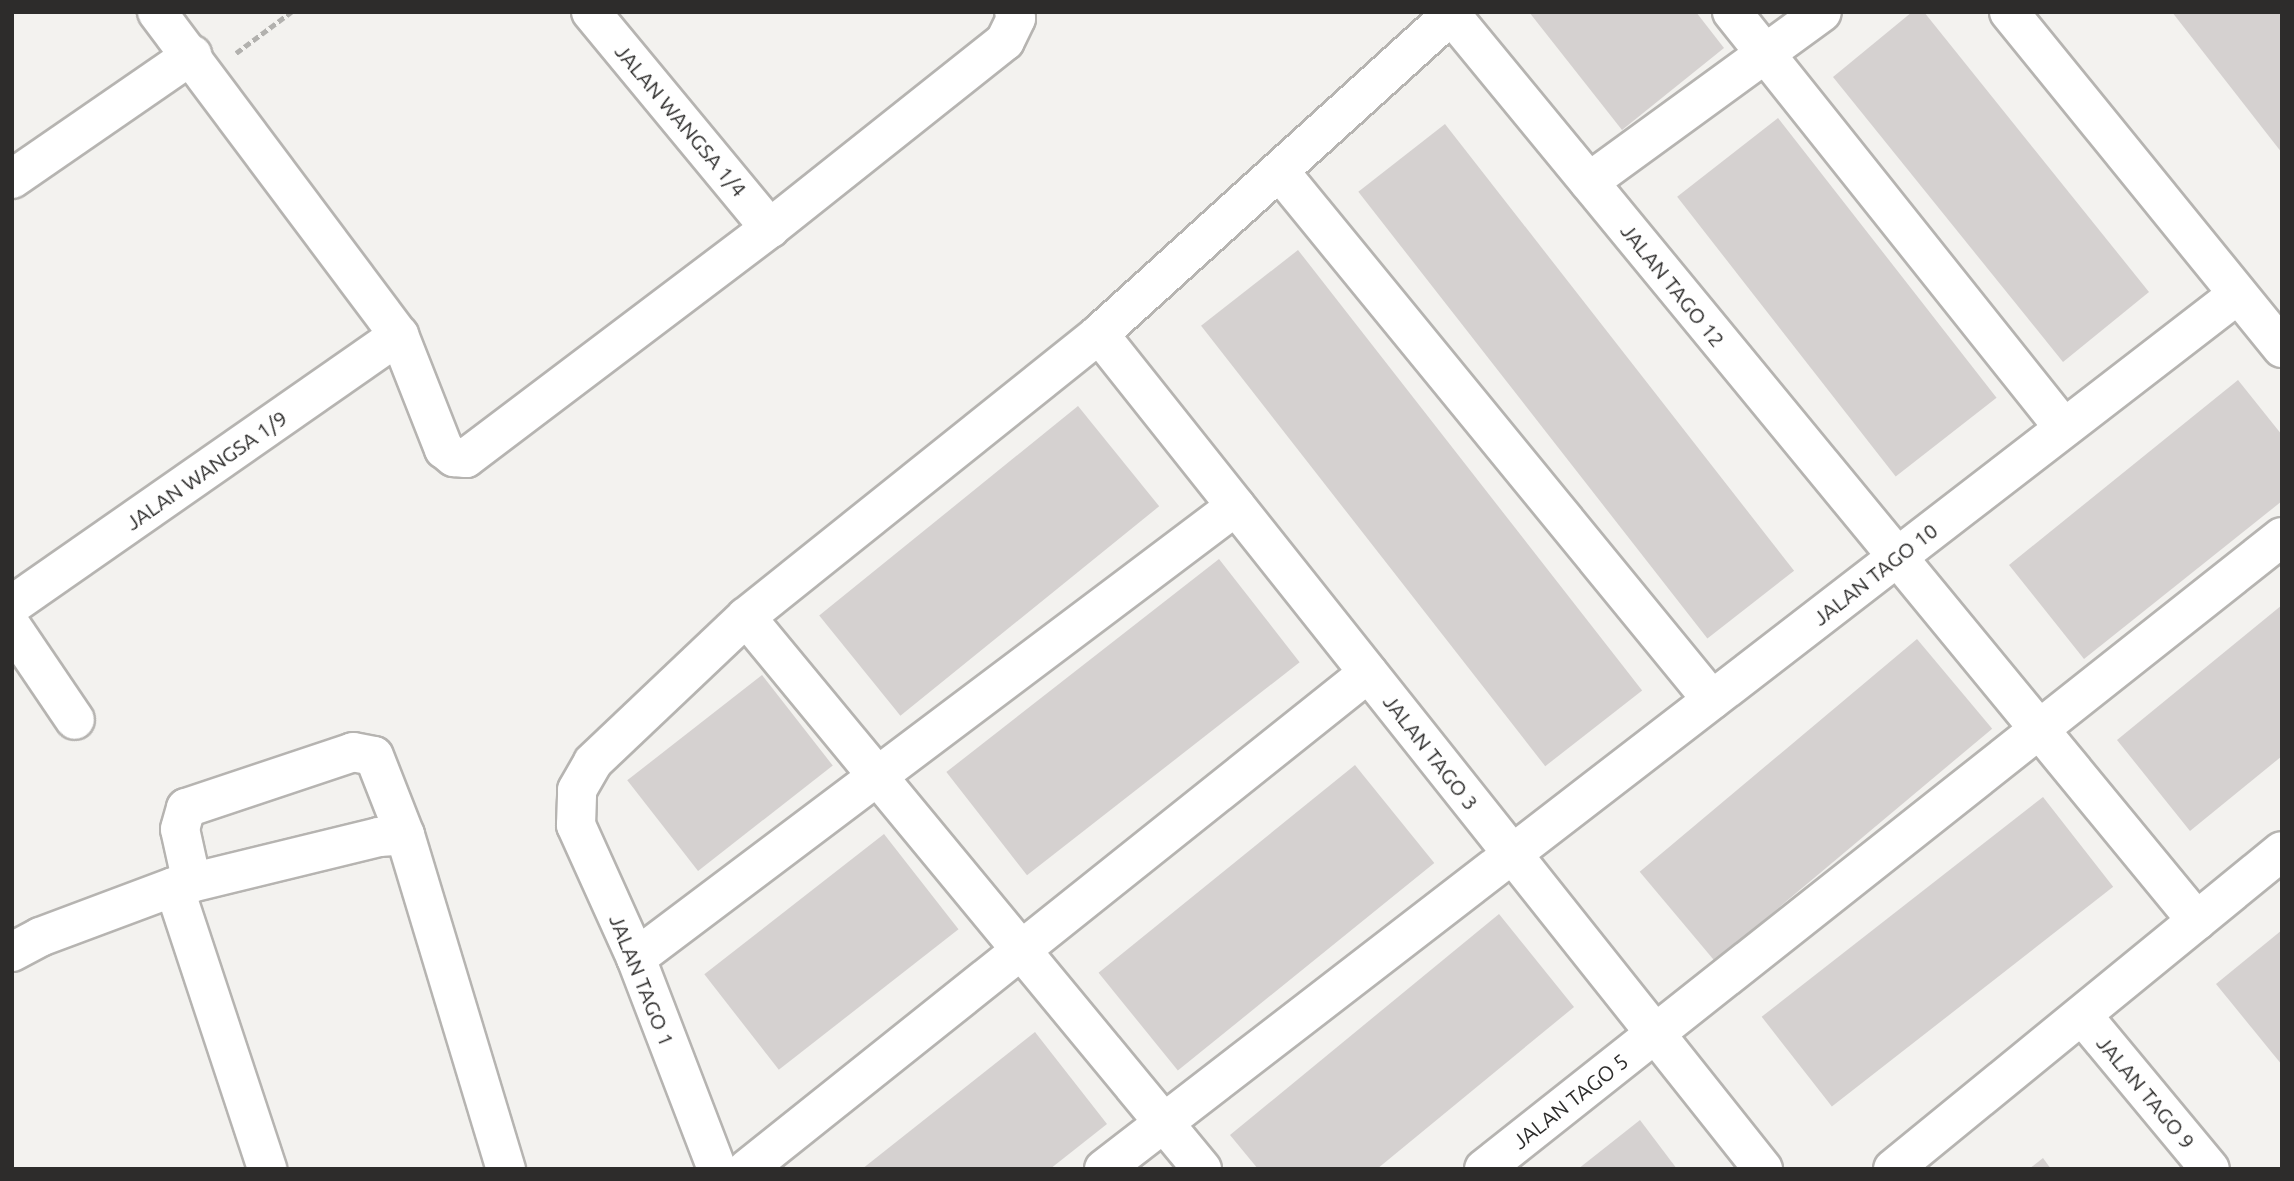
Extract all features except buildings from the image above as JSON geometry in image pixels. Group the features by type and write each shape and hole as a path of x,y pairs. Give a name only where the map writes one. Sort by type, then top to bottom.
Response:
{"street":[{"path":"157,12 399,335 444,449 454,457 466,458 770,228 1005,41 1015,15"},
{"name":"JALAN WANGSA 1/4","path":"592,12 770,228"},
{"path":"1732,12 2064,428"},
{"path":"1589,182 1822,12"},
{"path":"2009,12 2282,348"},
{"path":"1202,1169 746,617 1099,334 1280,172 1450,13"},
{"name":"JALAN TAGO 12","path":"1450,13 2197,921"},
{"path":"12,178 199,65"},
{"path":"1280,172 1712,700"},
{"name":"JALAN TAGO 10","path":"1104,1169 2238,294"},
{"name":"JALAN TAGO 3","path":"1099,334 1763,1169"},
{"name":"JALAN WANGSA 1/9","path":"14,605 399,335"},
{"path":"636,958 1236,506"},
{"name":"JALAN TAGO 5","path":"1484,1169 2282,537"},
{"path":"14,605 75,720"},
{"name":"JALAN TAGO 1","path":"717,1169 636,958 576,825 577,790 593,762 746,617"},
{"path":"747,1169 1368,673"},
{"path":"267,1169 183,885 180,829 186,808 353,752 374,756 380,766 405,835 506,1169"},
{"path":"12,952 40,937 183,885 379,837 405,835"},
{"path":"1893,1169 2282,852"},
{"name":"JALAN TAGO 9","path":"2082,1014 2210,1169"}],"path":[{"path":"199,65 291,12"}]}
